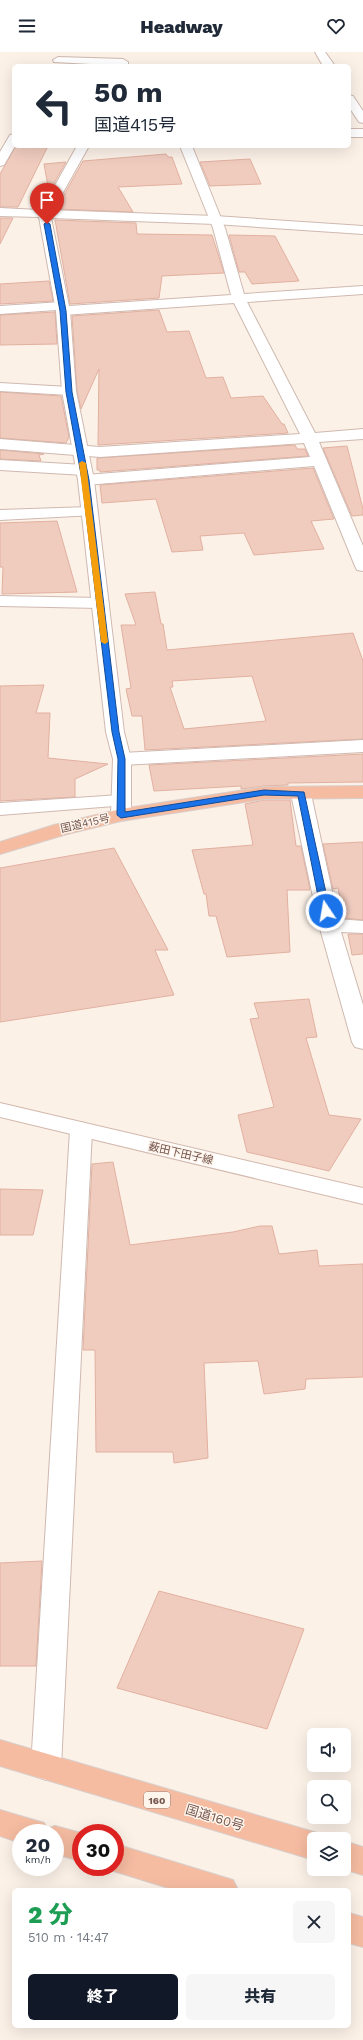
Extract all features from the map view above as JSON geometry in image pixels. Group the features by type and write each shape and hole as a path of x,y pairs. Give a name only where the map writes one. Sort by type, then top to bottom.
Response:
{"highway":[{"name":"国道415号","path":"0,848 121,808 264,793 301,794 363,792"},
{"name":"国道160号","path":"0,1753 307,1844"},
{"path":"0,1823 12,1827"},
{"path":"351,1857 363,1861"},
{"path":"124,1861 215,1888"},
{"path":"351,1929 363,1932"}],"street":[{"path":"320,52 328,64"},
{"path":"58,59 123,62 122,64"},
{"path":"351,101 363,120"},
{"path":"351,133 363,133"},
{"path":"0,162 12,141"},
{"path":"44,212 48,209 81,148"},
{"path":"187,148 215,220 238,297 310,438 363,566"},
{"path":"0,212 44,212 215,220 363,230"},
{"path":"0,809 121,808 122,759 115,732 85,475 69,392 62,308 44,212"},
{"path":"0,310 62,308 363,290"},
{"path":"0,387 69,392"},
{"path":"0,444 100,452 363,434"},
{"path":"0,465 85,475 319,461"},
{"path":"0,515 89,512"},
{"path":"0,601 100,603"},
{"path":"122,759 363,746"},
{"path":"301,794 329,925 363,1042"},
{"path":"329,925 363,926"},
{"name":"薮田下田子線","path":"0,1110 363,1196"},
{"path":"46,1767 81,1130"}],"building":[{"path":"15,148 47,148 18,207 0,207 0,174"},
{"path":"166,154 168,157 172,157 182,184 118,187 133,212 56,209 83,161"},
{"path":"250,159 261,184 210,186 200,162"},
{"path":"66,162 49,192 44,164"},
{"path":"0,218 13,218 0,244"},
{"path":"55,220 136,223 137,234 212,235 224,273 162,276 159,298 70,304"},
{"path":"229,235 275,236 299,281 252,284 245,272 239,272"},
{"path":"49,281 53,301 0,304 0,284"},
{"path":"159,310 167,332 189,331 206,378 223,377 231,398 263,396 282,424 284,424 288,433 98,445 99,369 81,409 77,391 72,316"},
{"path":"55,312 57,344 0,345 0,315"},
{"path":"0,392 61,396 69,437 66,443 0,438"},
{"path":"295,445 297,449 305,449 308,456 100,472 100,470 97,470 97,458"},
{"path":"347,446 363,509 363,515 352,516 323,448"},
{"path":"0,450 44,454 39,455 41,461 0,459"},
{"path":"313,468 334,519 311,521 324,549 254,555 244,533 200,536 203,550 172,552 156,499 102,503 100,485"},
{"path":"57,521 77,592 2,594 3,567 0,567 0,523"},
{"path":"155,592 161,624 163,624 167,650 353,633 363,661 363,739 145,750 142,716 132,716 126,689 131,688 121,625 136,625 125,594","holes":["252,676 266,721 184,729 170,687 173,687 172,681"]},
{"path":"44,685 36,713 50,713 48,758 108,764 75,779 75,797 0,801 0,686"},
{"path":"363,754 363,782 288,783 288,785 241,789 241,786 154,791 149,765"},
{"path":"264,800 290,800 296,846 301,846 310,890 287,890 290,952 227,957 216,916 209,916 206,894 204,894 192,850 253,845 245,804"},
{"path":"363,842 363,920 344,918 338,888 333,889 323,844"},
{"path":"114,848 168,950 155,950 174,995 0,1022 0,868"},
{"path":"348,934 363,934 363,954 352,955"},
{"path":"309,999 317,1037 306,1038 329,1115 361,1119 329,1171 247,1152 238,1115 274,1107 250,1019 259,1018 254,1003"},
{"path":"113,1162 130,1245 233,1232 260,1226 272,1226 279,1254 317,1250 319,1266 363,1264 363,1377 306,1379 305,1389 264,1394 258,1361 204,1363 208,1458 174,1463 173,1452 96,1452 95,1350 83,1350 92,1164"},
{"path":"0,1189 43,1190 33,1235 0,1235"},
{"path":"42,1561 36,1666 0,1666 0,1563"},
{"path":"159,1591 304,1629 267,1729 117,1688"}],"slow traffic":[{"path":"82,463 86,480 105,642"}],"route":[{"path":"47,224 63,311 69,392 86,480 115,732 122,759 120,801 121,815 264,793 301,794 326,911"}]}
